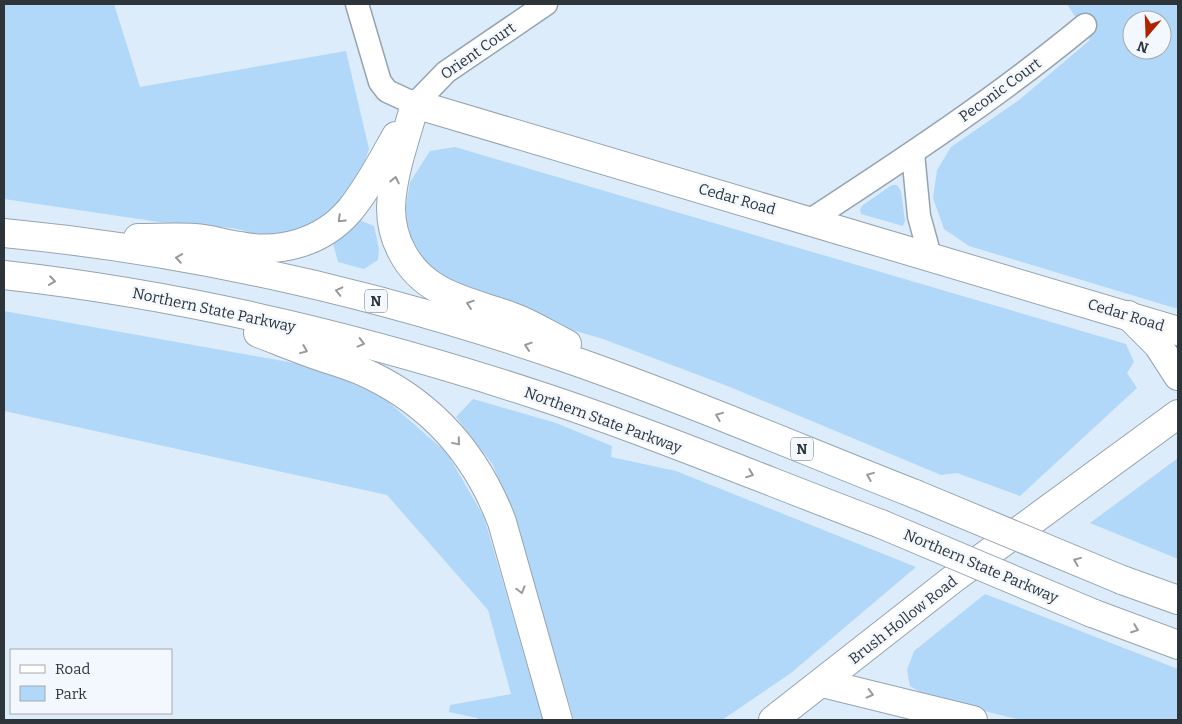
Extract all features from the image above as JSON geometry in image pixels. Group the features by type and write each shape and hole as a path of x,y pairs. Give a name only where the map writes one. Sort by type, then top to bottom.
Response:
{"main road":[{"name":"Cedar Road","path":"414,104 1178,331"},
{"path":"53,238 196,238 259,249 278,248 300,243 319,235 336,224 349,210 374,176 414,104"},
{"path":"414,104 397,172 391,210 393,228 399,247 408,264 434,288 453,298 514,317 689,404"},
{"name":"N","path":"4,233 53,238 204,262 352,295 506,338 689,404 915,494 1122,580 1178,600"},
{"name":"Northern State Parkway","path":"4,275 107,288 177,300 342,338 472,374 605,419 881,524 1092,613 1178,645"},
{"path":"177,300 316,356 359,370 379,380 423,408 457,441 482,479 502,522 558,720"},
{"path":"1128,315 1158,345 1178,376"},
{"name":"Brush Hollow Road","path":"774,720 954,580 1178,414"},
{"path":"1122,580 1178,589"},
{"path":"822,683 973,720"}],"street":[{"name":"Cedar Road","path":"357,4 380,82 387,91 414,104"},
{"name":"Orient Court","path":"414,104 446,72 546,4"},
{"name":"Peconic Court","path":"809,221 913,153 1052,53 1086,25"},
{"path":"913,153 920,216 930,256"}],"green space":[{"path":"4,4 114,4 140,87 346,51 369,149 355,191 329,221 290,241 232,228 159,222 4,199"},
{"path":"1067,4 1178,4 1178,309 969,246 944,229 933,198 937,170 951,147 1019,100 1090,40"},
{"path":"455,147 1126,344 1134,362 1127,373 1137,388 1020,496 957,473 941,475 730,387 603,339 478,302 446,285 417,256 404,218 410,182 430,151"},
{"path":"892,185 897,185 901,191 905,221 903,226 861,214 860,209 863,205"},
{"path":"357,219 374,226 379,249 378,260 364,269 338,262 333,243"},
{"path":"4,311 316,367 384,398 447,453 484,517 543,720 479,720 449,712 450,705 511,694 488,610 387,495 4,411"},
{"path":"473,399 556,423 612,446 611,457 676,471 916,567 791,673 722,720 574,720 518,532 493,465 456,417"},
{"path":"1178,458 1178,559 1090,523"},
{"path":"985,594 1178,669 1178,720 1021,720 930,698 910,686 907,670 914,651"}]}
